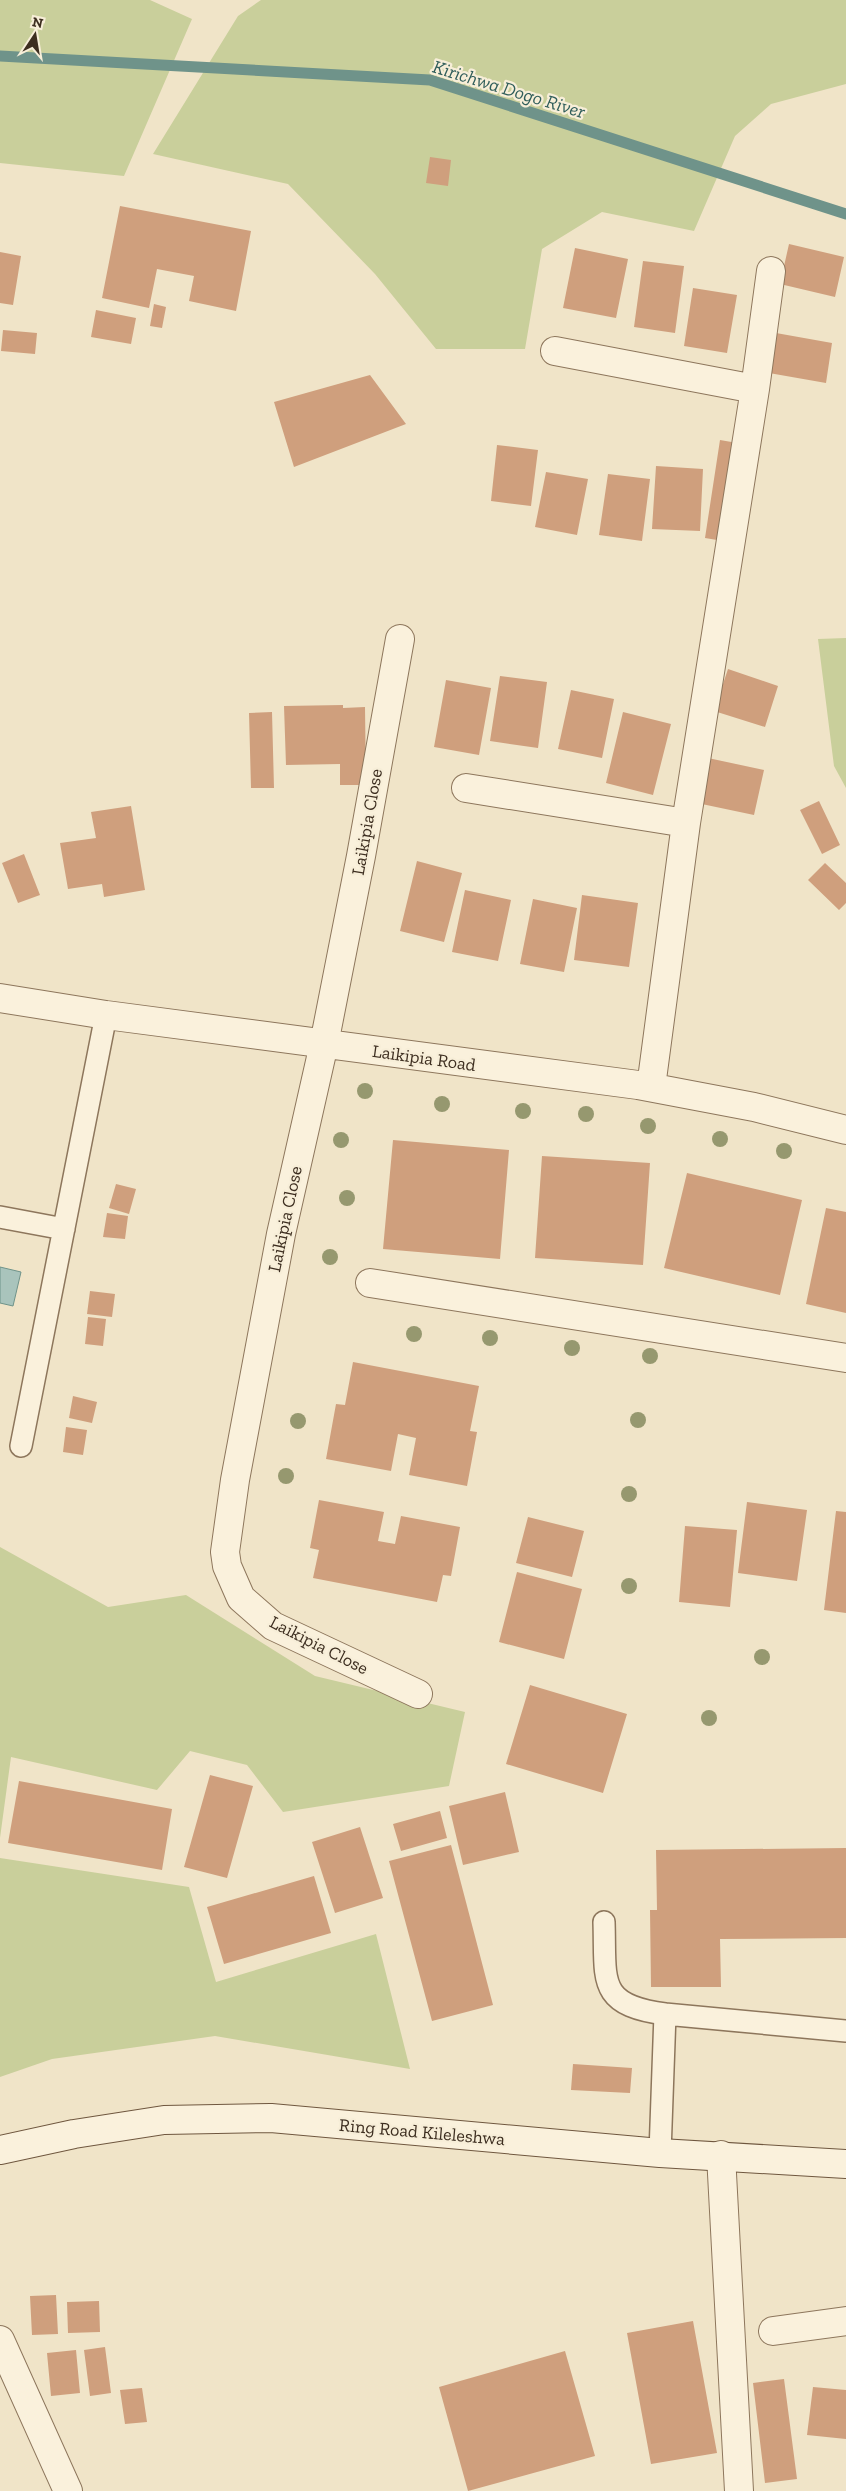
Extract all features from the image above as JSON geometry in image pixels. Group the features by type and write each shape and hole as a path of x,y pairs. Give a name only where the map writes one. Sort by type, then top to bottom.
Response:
{"street":[{"path":"650,1087 686,824 755,389 771,271"},
{"path":"555,351 755,389"},
{"name":"Laikipia Close","path":"400,639 361,856 324,1044 281,1234 226,1538 227,1566 241,1598 273,1626 418,1694"},
{"path":"466,788 686,824"},
{"name":"Laikipia Road","path":"0,998 106,1015 650,1087 754,1107 846,1130"},
{"path":"370,1283 846,1358"},
{"name":"Ring Road Kileleshwa","path":"0,2150 74,2134 164,2120 270,2118 660,2153 721,2155 846,2164"},
{"path":"721,2155 739,2491"},
{"path":"773,2331 846,2320"},
{"path":"0,2340 68,2491"}],"lane":[{"path":"21,1446 106,1015"},
{"path":"0,1217 64,1228"},
{"path":"604,1922 607,1984 618,1999 642,2011 846,2031"},
{"path":"660,2153 665,2014"}],"green space":[{"path":"0,0 150,0 192,19 124,176 0,163"},
{"path":"261,0 846,0 846,84 771,104 735,136 694,231 602,212 542,249 525,349 436,349 375,274 288,184 153,154 238,16"},
{"path":"846,638 846,788 834,766 818,639"},
{"path":"0,1547 108,1607 186,1595 315,1676 465,1712 449,1786 283,1812 247,1765 190,1751 157,1790 11,1757 0,1838"},
{"path":"0,1858 189,1887 216,1982 376,1934 410,2069 215,2036 52,2059 0,2077"}],"water":[{"path":"0,1267 21,1272 13,1306 0,1303"}],"building":[{"path":"430,157 451,160 448,186 426,183"},
{"path":"120,206 251,231 236,311 189,301 194,276 157,269 149,308 102,298"},
{"path":"789,244 844,257 835,297 780,284"},
{"path":"575,248 628,259 616,318 563,308"},
{"path":"0,252 21,256 13,305 0,303"},
{"path":"643,261 684,266 675,333 634,327"},
{"path":"693,288 737,295 727,353 684,346"},
{"path":"154,304 166,307 162,328 150,326"},
{"path":"96,310 136,318 131,344 91,337"},
{"path":"3,330 37,333 35,354 1,351"},
{"path":"776,333 832,343 826,383 769,373"},
{"path":"370,375 406,424 294,467 274,402"},
{"path":"720,440 743,444 729,542 705,538"},
{"path":"497,445 538,450 531,506 491,501"},
{"path":"656,466 703,469 700,531 652,529"},
{"path":"546,472 588,479 577,535 535,527"},
{"path":"608,474 650,479 642,541 599,535"},
{"path":"728,669 778,686 765,727 714,711"},
{"path":"500,676 547,682 538,748 490,741"},
{"path":"446,680 491,688 479,755 434,747"},
{"path":"571,690 614,699 602,758 558,749"},
{"path":"343,705 343,708 365,707 366,785 340,785 340,764 286,765 284,706"},
{"path":"272,712 274,788 251,788 249,713"},
{"path":"623,712 671,724 653,795 606,783"},
{"path":"708,758 764,770 754,815 697,803"},
{"path":"819,801 840,845 822,854 800,810"},
{"path":"131,806 145,890 104,897 102,884 68,889 60,843 96,838 91,812"},
{"path":"24,854 40,895 18,903 2,863"},
{"path":"417,861 462,873 444,942 400,931"},
{"path":"825,863 846,883 846,903 839,910 808,880"},
{"path":"465,890 511,900 498,961 452,952"},
{"path":"582,895 638,903 629,967 574,960"},
{"path":"533,899 577,908 564,972 520,964"},
{"path":"393,1140 509,1150 500,1259 383,1249"},
{"path":"542,1156 650,1163 643,1265 535,1258"},
{"path":"687,1173 802,1200 780,1295 664,1268"},
{"path":"116,1184 136,1189 129,1214 109,1208"},
{"path":"826,1208 846,1212 846,1313 806,1304"},
{"path":"107,1213 128,1216 125,1239 103,1237"},
{"path":"90,1291 115,1294 112,1317 87,1314"},
{"path":"88,1317 106,1319 103,1346 85,1344"},
{"path":"353,1362 479,1386 470,1431 477,1432 467,1486 409,1475 416,1438 398,1434 391,1471 326,1459 336,1404 345,1405"},
{"path":"73,1396 97,1402 92,1423 69,1418"},
{"path":"66,1427 87,1430 83,1455 63,1452"},
{"path":"319,1500 384,1512 378,1541 395,1544 401,1516 460,1527 451,1576 443,1575 437,1602 313,1578 319,1550 310,1548"},
{"path":"747,1502 807,1510 797,1581 738,1573"},
{"path":"836,1511 846,1512 846,1613 824,1610"},
{"path":"528,1517 584,1531 572,1577 516,1563"},
{"path":"685,1526 737,1530 730,1607 679,1602"},
{"path":"517,1572 582,1589 564,1659 499,1642"},
{"path":"530,1685 627,1714 603,1793 506,1764"},
{"path":"210,1775 253,1786 227,1878 184,1867"},
{"path":"19,1781 172,1809 162,1870 8,1843"},
{"path":"505,1792 519,1852 463,1865 449,1806"},
{"path":"440,1811 447,1838 401,1851 393,1824"},
{"path":"360,1827 383,1898 335,1913 312,1842"},
{"path":"451,1845 493,2005 432,2021 389,1861"},
{"path":"846,1848 846,1938 720,1939 721,1987 651,1987 650,1910 657,1910 656,1850"},
{"path":"314,1876 331,1933 224,1964 207,1907"},
{"path":"573,2064 632,2068 630,2093 571,2090"},
{"path":"56,2295 58,2334 32,2335 30,2296"},
{"path":"99,2301 100,2332 68,2333 67,2302"},
{"path":"693,2321 717,2453 651,2464 627,2333"},
{"path":"105,2347 111,2393 90,2396 84,2350"},
{"path":"76,2350 80,2393 51,2396 47,2353"},
{"path":"565,2351 595,2456 468,2491 439,2387"},
{"path":"784,2379 797,2479 765,2483 753,2383"},
{"path":"813,2387 846,2390 846,2439 807,2435"},
{"path":"142,2388 147,2422 125,2424 120,2390"}],"waterway":[{"name":"Kirichwa Dogo River","path":"0,56 430,80 846,214"}]}
